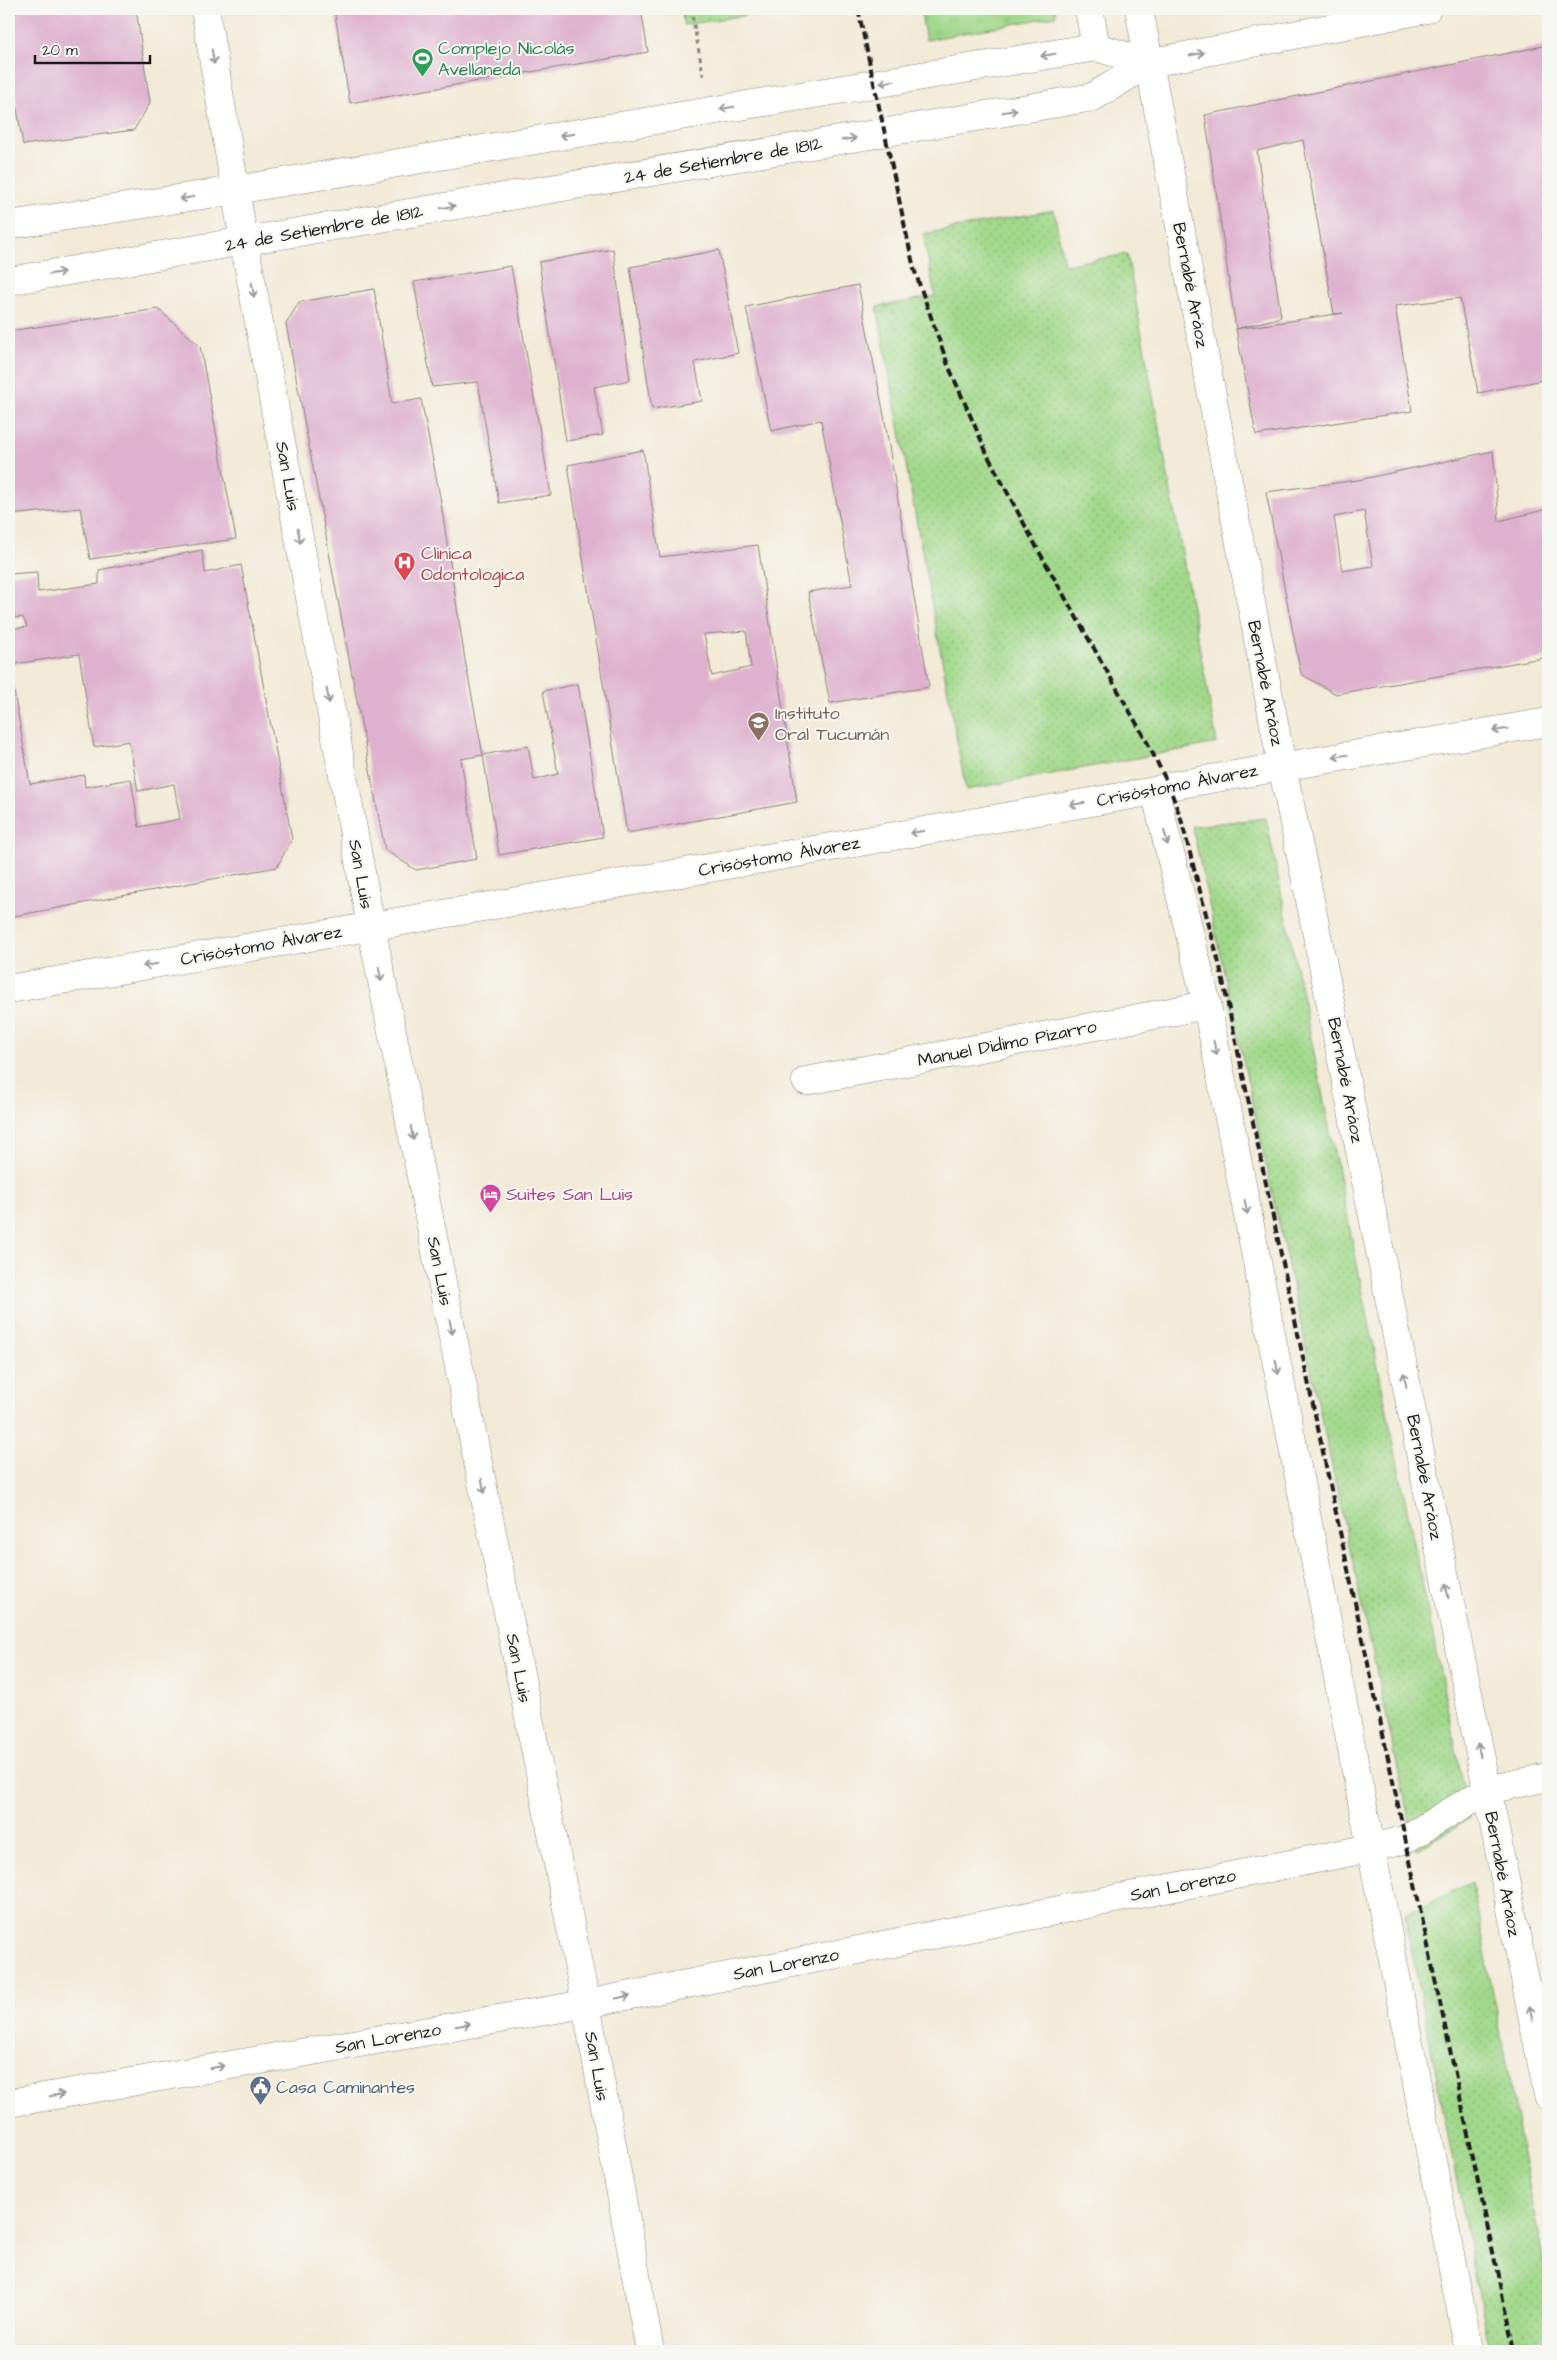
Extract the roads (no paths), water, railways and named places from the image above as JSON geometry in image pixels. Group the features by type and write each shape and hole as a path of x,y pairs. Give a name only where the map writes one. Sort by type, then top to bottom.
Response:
{"street":[{"name":"San Luis","path":"205,9 244,242 371,926 586,2004 650,2351"},
{"path":"1089,9 1096,47"},
{"name":"Bernabé Aráoz","path":"1139,9 1282,766 1548,2095"},
{"name":"24 de Setiembre de 1812","path":"9,281 1093,97 1149,63 1427,9"},
{"path":"9,225 235,190 1096,47 1149,63"},
{"name":"Crisóstomo Álvarez","path":"9,989 1155,791 1170,786 1282,766 1548,722"},
{"path":"1155,791 1207,1005 1469,2351"},
{"name":"Manuel Didimo Pizarro","path":"806,1081 1207,1005"},
{"name":"San Lorenzo","path":"9,2103 586,2004 1371,1848 1404,1840 1486,1790 1548,1777"}],"railway":[{"path":"858,9 914,269 948,365 989,458 1037,548 1146,740 1169,786 1181,819 1220,967 1514,2351"}],"place":[{"name":"Complejo Nicolás Avellaneda","path":"422,77"},
{"name":"Clinica Odontologica","path":"405,582"},
{"name":"Instituto Oral Tucumán","path":"759,742"},
{"name":"Suites San Luis","path":"490,1213"},
{"name":"Casa Caminantes","path":"260,2106"}]}
